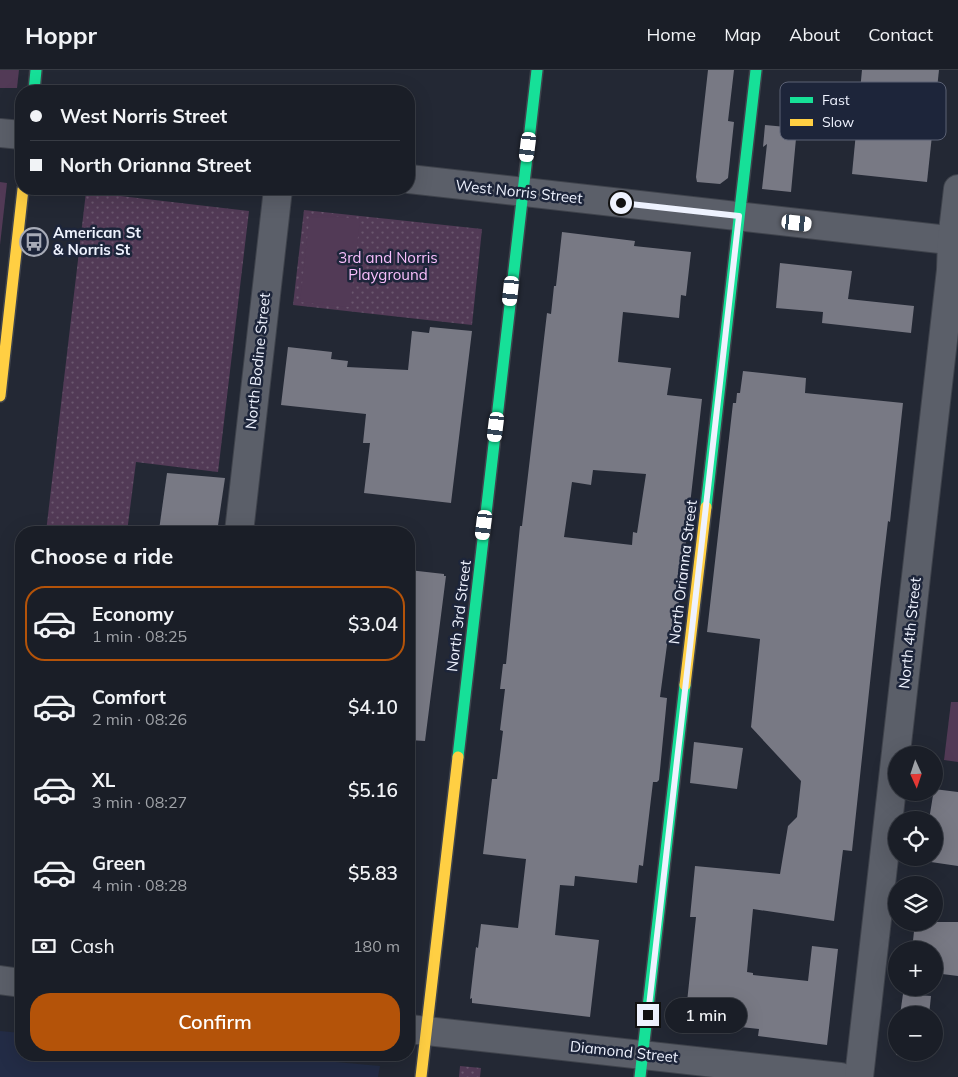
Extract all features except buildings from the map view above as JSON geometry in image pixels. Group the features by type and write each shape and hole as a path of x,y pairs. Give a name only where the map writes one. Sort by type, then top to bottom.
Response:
{"street":[{"path":"35,85 36,70"},
{"name":"North 3rd Street","path":"421,1077 418,1030 523,192 536,70"},
{"name":"North Orianna Street","path":"642,1066 756,70"},
{"path":"0,133 15,134"},
{"name":"West Norris Street","path":"415,180 955,241"},
{"name":"North 4th Street","path":"859,1077 955,241 958,189"},
{"path":"0,396 22,195"},
{"name":"North Bodine Street","path":"240,526 277,195"},
{"path":"0,980 15,982"},
{"name":"Diamond Street","path":"418,1030 642,1066 840,1077"}],"shaded area":[{"path":"0,1031 15,1032 15,1061 325,1061 380,1066 378,1077 0,1077"}],"green space":[{"path":"0,70 19,70 17,85 15,85 15,88 0,88"},
{"path":"0,182 7,183 0,245"},
{"path":"86,195 112,195 249,211 218,472 136,462 128,526 47,526"},
{"name":"3rd and Norris Playground","path":"304,210 482,229 472,325 293,305"},
{"path":"310,214 360,219 350,307 300,302"},
{"path":"951,702 958,702 958,762 944,760"},
{"path":"460,1066 481,1068 480,1077 459,1077"}],"traffic: fast":[{"path":"35,85 36,70"},
{"path":"458,757 537,70"},
{"path":"706,507 756,70"},
{"path":"640,1077 685,685"}],"traffic: slow":[{"path":"0,396 22,195"},
{"path":"685,685 706,507"},
{"path":"421,1077 458,757"}],"place":[{"name":"American St & Norris St","path":"34,242"}],"route":[{"path":"621,203 739,216 648,1015"}]}
